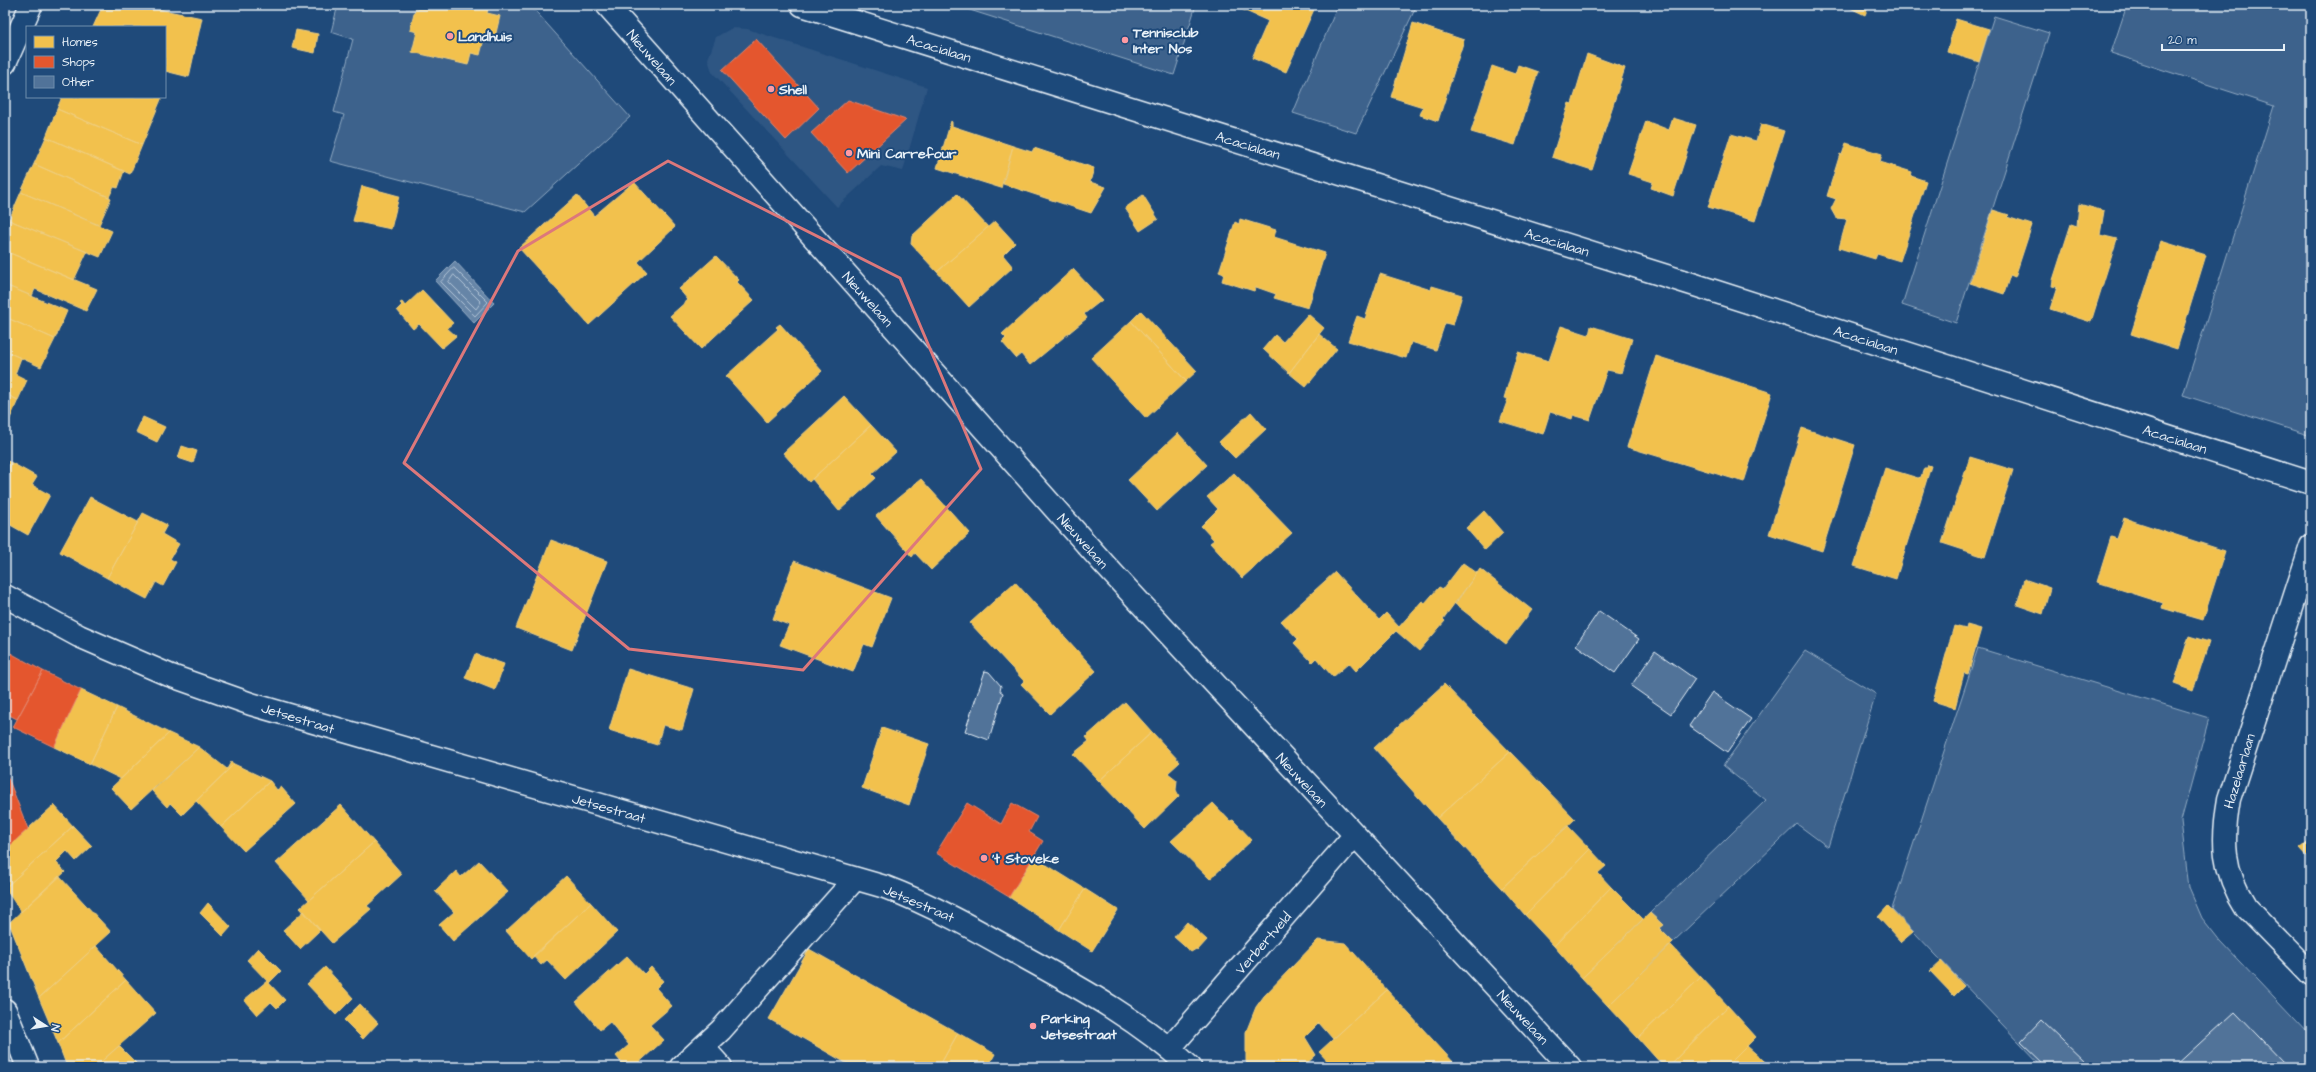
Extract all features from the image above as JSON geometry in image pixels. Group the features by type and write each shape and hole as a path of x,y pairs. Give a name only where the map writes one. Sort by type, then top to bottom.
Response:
{"street":[{"path":"5,63 30,5"},
{"name":"Nieuwelaan","path":"607,5 1105,565 1354,836 1570,1067"},
{"name":"Acacialaan","path":"802,5 1710,290 2311,482"},
{"name":"Hazelaarlaan","path":"2311,546 2229,798 2224,838 2227,865 2231,880 2246,907 2311,974"},
{"name":"Jetsestraat","path":"5,596 92,642 169,676 251,704 855,879 919,900 952,916 1105,1002 1181,1061"},
{"name":"Verbertveld","path":"1181,1061 1354,836"},
{"path":"681,1067 721,1030 771,976 855,879"},
{"path":"5,1010 28,1067"},
{"path":"703,1047 721,1067"}],"highlighted area":[{"path":"668,161 900,278 981,469 803,670 629,649 404,463 518,251"}],"shaded area":[{"path":"338,5 530,5 630,117 525,212 330,161 344,115 334,112 353,39 331,32"},
{"name":"Tennisclub Inter Nos","path":"954,5 1196,5 1174,75"},
{"path":"1338,5 1417,5 1356,133 1293,113"},
{"path":"2127,5 2311,5 2311,436 2183,395 2274,106 2111,53"},
{"path":"1994,16 2049,33 1956,323 1902,305"},
{"path":"732,28 747,29 927,87 903,171 881,166 837,207 712,72 708,59 716,37"},
{"path":"1978,648 2209,718 2181,821 2189,888 2202,918 2221,942 2311,1037 2311,1067 2043,1067 1892,909"},
{"path":"1805,651 1876,694 1828,847 1797,824 1673,942 1659,928 1662,924 1650,913 1766,800 1723,766"}],"water":[{"path":"455,261 494,303 474,323 435,281"}],"building: Homes":[{"path":"103,5 139,5 202,18 189,77 166,71 166,26 93,26"},
{"name":"Landhuis","path":"419,5 489,5 487,13 500,16 495,37 485,35 480,55 471,53 468,65 412,52 417,32 410,30 415,10 418,10"},
{"path":"1232,5 1316,5 1286,72 1252,58 1268,21"},
{"path":"1844,5 1869,5 1865,15"},
{"path":"1956,19 1989,29 1979,62 1947,52"},
{"path":"1413,23 1464,40 1438,121 1420,115 1423,107 1391,97"},
{"path":"296,30 318,34 315,53 292,48"},
{"path":"1587,54 1625,68 1592,170 1552,157 1569,103 1572,104"},
{"path":"1518,65 1538,72 1515,145 1471,132 1492,66 1515,74"},
{"path":"62,98 162,98 142,145 57,109"},
{"path":"57,109 142,145 130,174 46,137"},
{"path":"1673,118 1696,125 1673,196 1651,188 1653,182 1628,174 1646,121 1669,130"},
{"path":"951,121 952,126 1013,146 1001,188 937,168"},
{"path":"1761,124 1784,131 1755,221 1708,207 1731,134 1756,141"},
{"path":"46,137 124,171 118,188 114,187 109,197 34,164"},
{"path":"1846,143 1882,154 1880,162 1912,172 1911,176 1926,181 1900,261 1877,254 1875,259 1839,248 1847,219 1836,218 1831,209 1836,199 1827,196 1840,154 1842,155"},
{"path":"1013,146 1032,152 1034,148 1094,168 1090,182 1106,187 1091,213 1003,184"},
{"path":"34,164 111,198 99,225 21,192"},
{"path":"634,182 675,227 638,262 647,272 589,325 519,248 577,195 594,216"},
{"path":"362,186 399,196 391,229 353,221"},
{"path":"21,192 112,231 100,257 9,220"},
{"path":"957,194 988,227 937,272 911,244 912,236"},
{"path":"1143,195 1158,219 1140,231 1125,208"},
{"path":"2079,204 2104,211 2100,235 2117,239 2091,322 2050,309 2057,287 2052,286 2053,280 2071,224 2077,226"},
{"path":"1993,210 2009,215 2007,217 2032,225 2015,277 2010,275 2004,294 1970,283"},
{"path":"1240,219 1276,230 1274,237 1325,253 1308,308 1274,298 1276,294 1256,287 1254,291 1222,281 1224,274 1219,272 1235,222 1239,224"},
{"path":"9,220 87,252 74,280 5,251 5,230"},
{"path":"995,221 1015,243 1003,255 1013,267 969,307 937,272"},
{"path":"2161,241 2206,255 2177,349 2131,334"},
{"path":"5,251 97,289 86,311 35,289 32,296 5,285"},
{"path":"716,256 739,280 737,282 754,300 701,349 670,316 688,300 679,289"},
{"path":"1073,269 1102,300 1084,314 1087,318 1030,365 1021,354 1016,358 1002,342 1006,338 1002,334"},
{"path":"1380,274 1431,290 1432,286 1462,295 1453,325 1445,323 1436,350 1411,342 1406,358 1348,341 1357,316 1365,319"},
{"path":"5,285 67,311 55,339 5,317"},
{"path":"422,290 453,323 447,328 456,336 442,348 419,324 413,329 397,310 402,305 400,303 402,302 405,306"},
{"path":"1141,311 1197,371 1186,381 1131,321"},
{"path":"1308,314 1324,328 1289,373 1263,349 1275,335 1283,342"},
{"path":"5,317 55,339 41,367 5,351"},
{"path":"1131,321 1186,381 1146,418 1091,358"},
{"path":"780,324 822,371 767,422 726,376 778,329 776,327"},
{"path":"1561,326 1589,335 1591,326 1632,339 1621,373 1607,370 1590,420 1573,415 1572,419 1550,412 1543,434 1500,421 1508,399 1504,398 1518,352 1549,361"},
{"path":"1319,334 1337,349 1306,387 1289,373"},
{"path":"5,351 21,358 15,374 27,380 18,400 5,394"},
{"path":"1656,356 1772,393 1744,482 1627,447"},
{"path":"5,394 18,400 5,430"},
{"path":"844,396 871,425 809,482 783,453"},
{"path":"1251,412 1266,429 1235,458 1219,442"},
{"path":"143,417 165,427 157,442 136,432"},
{"path":"871,425 896,452 872,474 876,478 839,511 812,479"},
{"path":"1802,428 1855,445 1822,551 1769,534"},
{"path":"1178,433 1207,465 1157,511 1128,480"},
{"path":"182,446 197,451 193,463 178,458"},
{"path":"1970,457 2013,470 1985,557 1942,543"},
{"path":"5,460 12,463 5,476"},
{"path":"12,463 37,477 32,485 50,495 28,535 5,522 5,476"},
{"path":"1928,465 1931,466 1896,579 1854,566 1885,468 1918,478 1921,477 1924,468 1927,468"},
{"path":"1234,473 1292,533 1242,578 1210,543 1214,540 1201,526 1218,509 1207,497"},
{"path":"921,479 970,533 931,570 915,553 912,557 876,516"},
{"path":"90,497 138,522 107,578 60,552"},
{"path":"1484,511 1503,533 1485,550 1466,528"},
{"path":"143,513 167,525 162,534 179,544 170,559 176,562 163,586 156,582 147,599 107,578"},
{"path":"2124,518 2225,551 2203,620 2162,608 2163,603 2097,582 2111,537 2117,539"},
{"path":"551,540 607,561 572,650 516,628"},
{"path":"794,561 891,598 872,647 864,644 853,672 780,645 789,625 773,619"},
{"path":"1463,563 1477,573 1443,619 1445,621 1419,651 1396,631 1356,671 1349,663 1333,677 1316,658 1312,662 1294,643 1298,639 1281,621 1335,572 1379,620 1386,613 1399,627 1422,601 1425,603 1439,587 1443,589"},
{"path":"1480,569 1532,610 1506,644 1455,604"},
{"path":"2024,579 2050,588 2043,614 2017,605"},
{"path":"1015,582 1096,671 1050,714 1021,684 1024,681 970,623"},
{"path":"1967,625 1981,629 1968,674 1964,673 1955,708 1933,701 1954,626 1966,629"},
{"path":"2189,636 2209,642 2193,691 2174,684"},
{"path":"475,654 504,664 495,690 465,678"},
{"path":"628,669 694,689 682,730 663,725 657,745 609,730"},
{"path":"1444,684 1510,752 1437,818 1374,748"},
{"path":"81,690 117,707 90,764 54,747"},
{"path":"1125,702 1152,732 1099,781 1073,754 1089,741 1086,737"},
{"path":"117,707 169,733 121,779 90,764"},
{"path":"882,728 929,744 909,805 862,788"},
{"path":"1152,732 1180,762 1168,773 1177,780 1176,790 1179,796 1145,829 1099,781"},
{"path":"169,733 199,747 131,809 111,788"},
{"path":"199,747 227,769 231,762 234,764 182,815 170,803 167,807 152,791"},
{"path":"1510,752 1575,819 1502,888 1437,818"},
{"path":"234,764 270,781 221,827 196,801"},
{"path":"270,781 277,790 281,787 296,804 244,851 221,827"},
{"path":"1213,803 1230,821 1233,820 1252,840 1210,879 1171,841"},
{"path":"54,805 73,826 5,888 5,850"},
{"path":"341,805 374,842 309,900 276,863"},
{"path":"73,826 92,846 76,861 67,851 56,862 65,872 21,912 5,888"},
{"path":"1568,826 1590,849 1525,915 1502,888"},
{"path":"2311,839 2311,860 2300,848"},
{"path":"374,842 402,874 367,906 371,909 332,943 300,908"},
{"path":"1590,849 1606,866 1598,873 1611,887 1554,946 1525,915"},
{"path":"1034,857 1085,889 1059,930 1009,897"},
{"path":"479,861 508,892 453,941 439,925 454,912 435,891 456,871 461,877"},
{"path":"59,876 111,932 39,998 9,923"},
{"path":"566,876 591,903 531,959 506,931"},
{"path":"1611,887 1643,919 1582,978 1554,946"},
{"path":"1085,889 1118,910 1092,951 1059,930"},
{"path":"208,903 231,927 223,936 200,913"},
{"path":"591,903 617,932 566,980 547,960 541,965 533,956"},
{"path":"1888,906 1913,932 1901,942 1878,917"},
{"path":"304,911 320,930 300,949 283,930"},
{"path":"1650,913 1663,925 1659,928 1673,942 1608,1006 1582,978"},
{"path":"1187,922 1207,940 1197,951 1196,949 1191,952 1174,937"},
{"path":"1318,940 1345,943 1387,990 1333,1039 1319,1023 1305,1037 1316,1055 1303,1067 1248,1067 1246,1061 1246,1032 1256,1007 1264,996"},
{"path":"1671,945 1701,977 1638,1038 1608,1006"},
{"path":"96,946 126,980 58,1043 39,998"},
{"path":"258,948 281,971 269,983 247,960"},
{"path":"809,949 958,1033 939,1067 853,1067 769,1019"},
{"path":"627,956 644,974 651,967 663,981 656,988 672,1006 650,1025 664,1040 634,1067 625,1067 616,1056 629,1045 610,1022 600,1030 576,1002"},
{"path":"1941,961 1964,986 1954,996 1930,971"},
{"path":"325,967 353,998 336,1015 307,984"},
{"path":"1701,977 1728,1006 1668,1067 1664,1067 1638,1038"},
{"path":"126,980 156,1013 95,1067 67,1067 58,1043"},
{"path":"267,981 285,1000 277,1008 271,1002 257,1015 244,1000"},
{"path":"1387,990 1455,1064 1451,1067 1333,1067 1319,1052"},
{"path":"360,1004 378,1023 363,1039 344,1020"},
{"path":"1728,1006 1756,1037 1726,1067 1668,1067"},
{"path":"958,1033 995,1054 988,1067 939,1067"},
{"path":"119,1046 140,1067 95,1067"},
{"path":"1747,1046 1771,1067 1726,1067"}],"building: Shops":[{"name":"Shell","path":"756,39 819,108 786,140 722,70"},
{"name":"Mini Carrefour","path":"848,100 906,120 848,173 811,133"},
{"path":"5,650 43,671 17,719 5,713"},
{"path":"43,671 81,690 54,747 13,727"},
{"path":"5,770 28,829 5,850"},
{"path":"967,803 1001,824 1012,803 1037,817 1029,832 1043,841 1009,897 936,853"}],"building: Other":[{"path":"1599,611 1639,639 1615,673 1576,645"},
{"path":"1655,651 1695,679 1671,714 1631,686"},
{"path":"985,671 989,672 1001,686 1000,691 1003,693 989,740 965,731"},
{"path":"1712,692 1751,719 1727,753 1689,726"},
{"path":"2235,1011 2285,1063 2281,1067 2174,1067"},
{"path":"2041,1020 2085,1062 2080,1067 2048,1067 2021,1041"}],"place":[{"name":"Landhuis","path":"450,36"},
{"name":"Tennisclub Inter Nos","path":"1125,40"},
{"name":"Shell","path":"771,89"},
{"name":"Mini Carrefour","path":"849,153"},
{"name":"'t Stoveke","path":"984,858"},
{"name":"Parking Jetsestraat","path":"1033,1026"}]}
